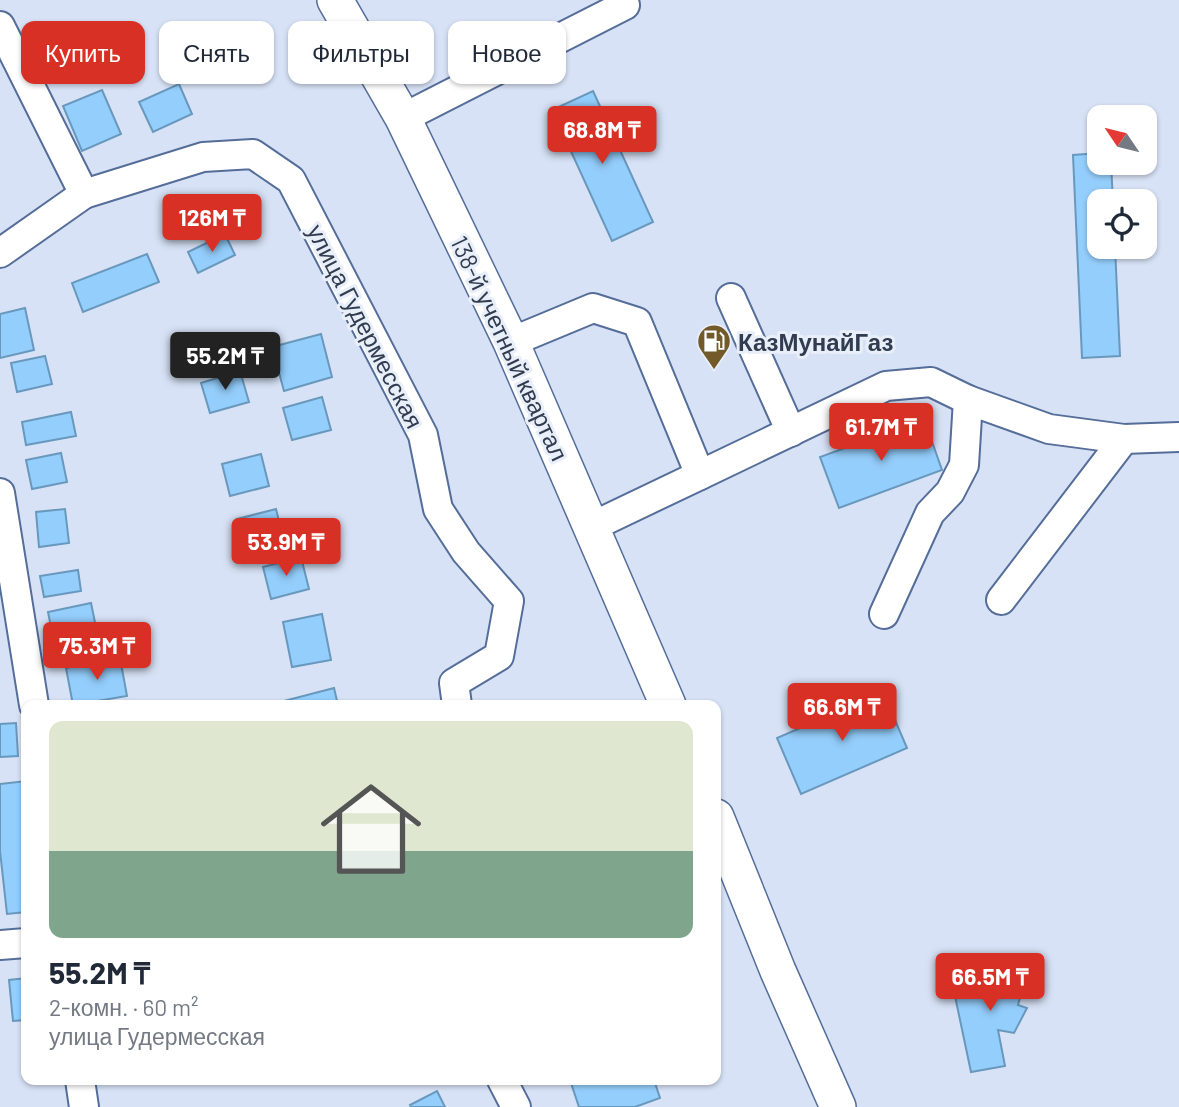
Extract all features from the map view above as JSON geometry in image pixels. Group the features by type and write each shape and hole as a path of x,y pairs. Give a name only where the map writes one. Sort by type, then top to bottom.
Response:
{"main road":[{"name":"138-й учетный квартал","path":"335,0 403,118 511,342 666,700"},
{"path":"721,842 728,877 778,971 838,1107"}],"street":[{"path":"403,118 625,5"},
{"path":"0,26 84,194 0,253"},
{"name":"улица Гудермесская","path":"84,194 203,157 253,154 291,180 423,435 438,509 466,552 509,601 499,656 454,683 456,700"},
{"path":"731,298 791,432"},
{"path":"511,342 593,308 637,322 700,475"},
{"path":"591,527 886,386 931,382 968,400 1049,429 1124,439 1179,437"},
{"path":"884,614 930,513 950,492 964,465 968,400"},
{"path":"1001,600 1124,439"},
{"path":"0,493 33,700"},
{"path":"0,945 21,943"},
{"path":"81,1085 83,1107"},
{"path":"505,1085 516,1107"}],"building":[{"path":"179,84 192,114 153,132 139,102"},
{"path":"102,90 121,134 82,151 63,106"},
{"path":"593,91 653,222 612,241 552,110"},
{"path":"1087,154 1087,175 1112,175 1112,189 1087,189 1087,259 1116,259 1120,356 1082,358 1073,155"},
{"path":"225,234 235,255 198,273 188,252"},
{"path":"147,254 159,282 83,312 72,283"},
{"path":"25,308 34,350 0,358 0,314"},
{"path":"321,334 332,377 284,391 272,347"},
{"path":"45,356 52,384 17,392 11,363"},
{"path":"240,371 249,402 210,413 201,383"},
{"path":"322,397 331,430 292,440 283,408"},
{"path":"71,412 76,436 26,445 22,422"},
{"path":"924,419 942,470 839,508 820,457"},
{"path":"61,453 67,482 32,489 26,460"},
{"path":"261,454 269,486 230,496 222,464"},
{"path":"65,509 69,543 39,547 36,512"},
{"path":"276,509 284,541 245,551 237,519"},
{"path":"301,557 309,589 271,599 263,567"},
{"path":"78,570 81,591 44,597 40,576"},
{"path":"91,603 97,632 54,642 48,612"},
{"path":"322,614 331,660 292,667 283,622"},
{"path":"120,658 127,696 103,700 72,700 66,668"},
{"path":"334,688 337,700 288,700"},
{"path":"883,692 907,748 801,794 777,738"},
{"path":"16,723 18,756 0,757 0,724"},
{"path":"21,782 21,913 7,914 0,851 0,784"},
{"path":"1028,966 1034,992 1021,994 1018,1005 1027,1008 1014,1033 998,1030 1005,1066 971,1072 952,982"},
{"path":"21,979 21,1020 13,1021 9,980"},
{"path":"572,1085 656,1085 660,1098 635,1107 579,1107"},
{"path":"437,1091 445,1107 411,1107 410,1105"}],"place":[{"name":"КазМунайГаз","path":"714,371"}]}
